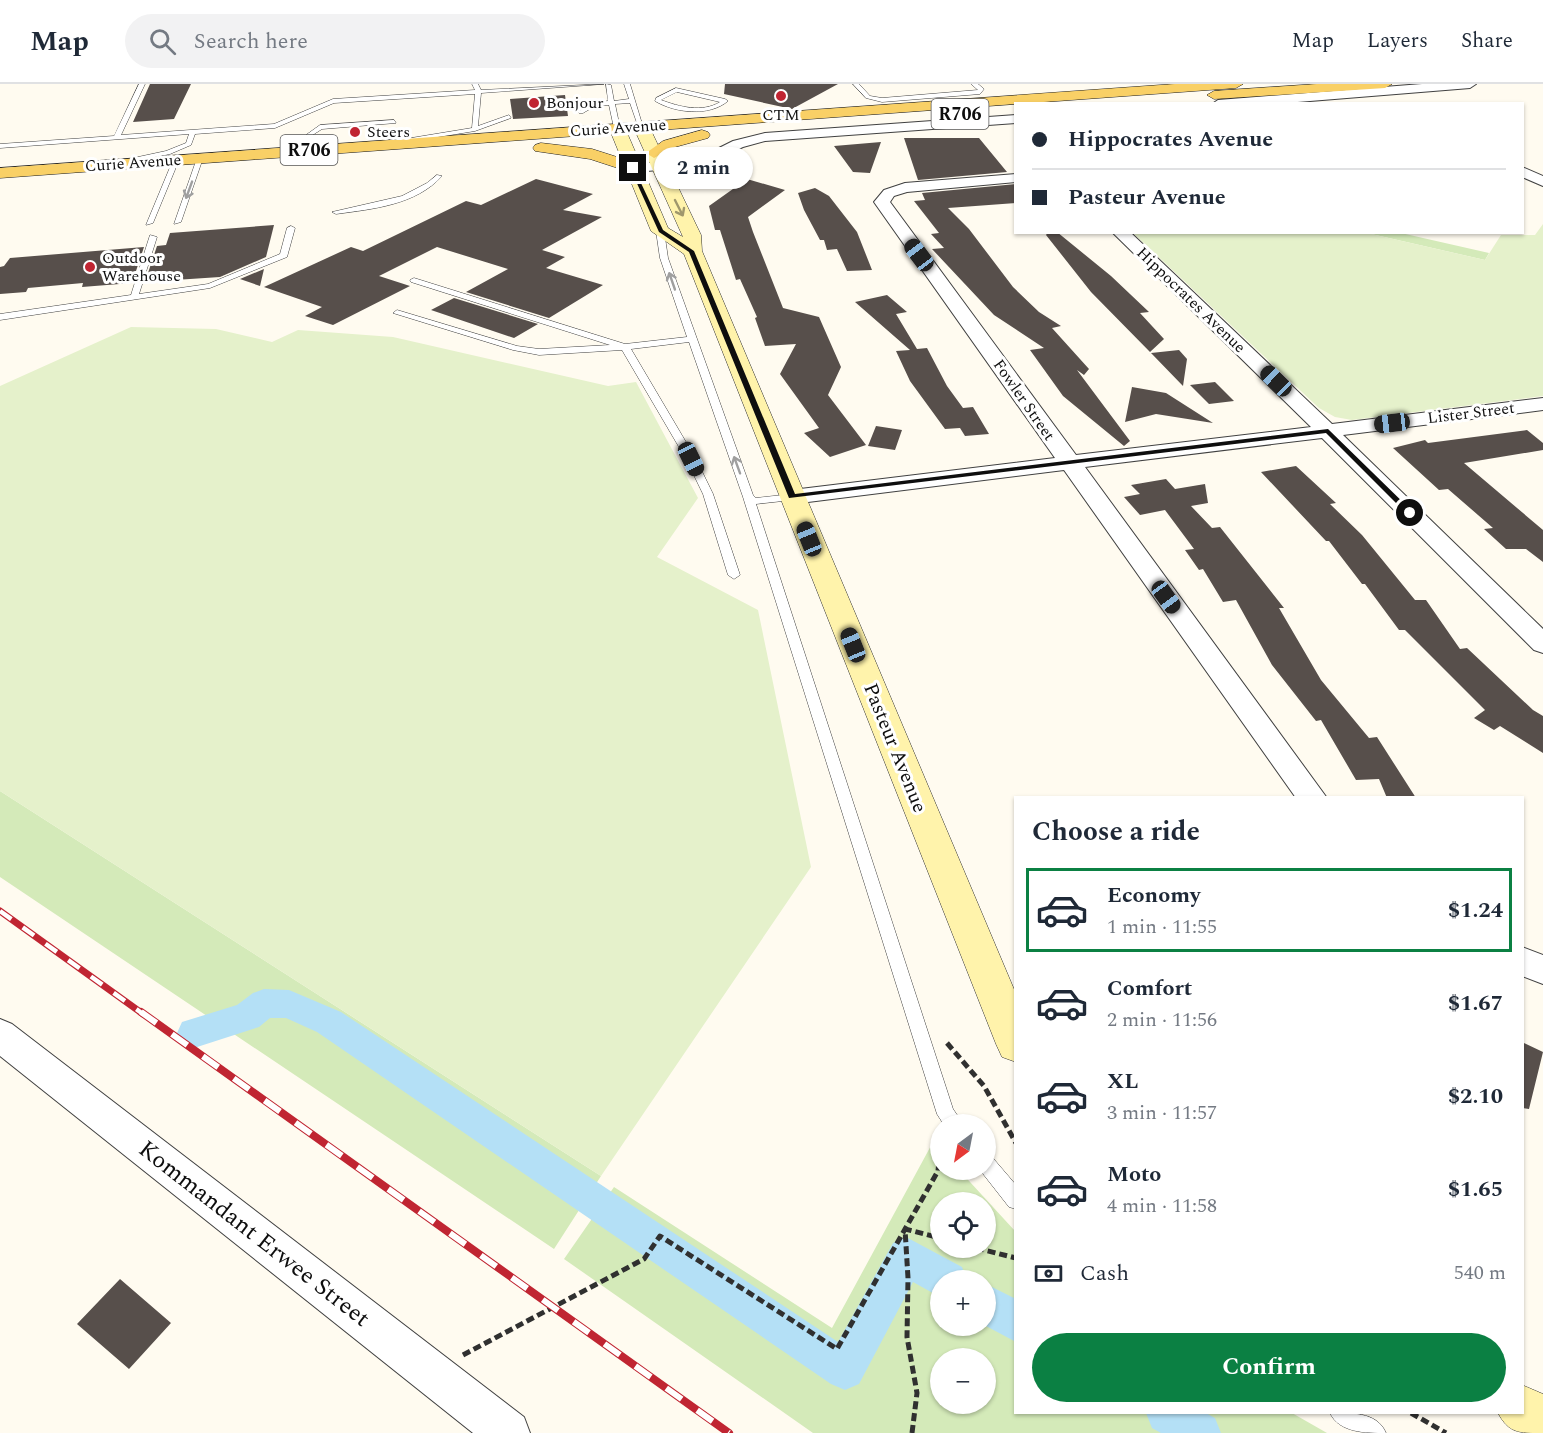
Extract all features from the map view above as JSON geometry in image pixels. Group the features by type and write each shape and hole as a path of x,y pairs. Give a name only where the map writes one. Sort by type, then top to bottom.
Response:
{"main road":[{"name":"Curie Avenue","path":"1017,102 1236,84"},
{"path":"1139,102 1382,88"},
{"path":"481,133 588,125 608,115 612,102"},
{"name":"Curie Avenue","path":"198,163 511,148 620,134 1014,102"},
{"path":"634,104 666,120 713,127"},
{"name":"Curie Avenue","path":"713,127 1014,110"},
{"path":"657,160 669,144 713,127"},
{"name":"Curie Avenue","path":"0,183 481,133 620,134"},
{"path":"511,148 548,148 579,152 633,168"},
{"name":"Curie Avenue","path":"0,173 101,166 174,165"}],"street":[{"path":"1238,102 1382,88 1470,84"},
{"path":"1382,88 1399,102"},
{"path":"668,186 700,163 738,144 765,137 1014,119"},
{"path":"1000,120 1014,132"},
{"name":"Pasteur Avenue","path":"643,132 692,235 692,251 1014,1039"},
{"path":"620,134 660,231 692,251"},
{"path":"633,168 657,160 700,163"},
{"path":"1524,172 1543,182"},
{"name":"Fowler Street","path":"1014,178 905,188 889,193 882,202 1311,796"},
{"name":"Hippocrates Avenue","path":"1122,234 1328,431 1543,645"},
{"name":"Lister Street","path":"792,497 1543,404"},
{"path":"1524,962 1543,970"},
{"name":"Kommandant Erwee Street","path":"0,1035 508,1433"},
{"path":"1524,1411 1543,1421"}],"lane":[{"path":"117,137 142,84"},
{"path":"475,84 478,92 477,113 481,133 509,117 486,116 477,113"},
{"path":"0,146 275,126 297,119 313,108 333,101 575,84 628,84 643,132"},
{"path":"581,84 598,89 612,102"},
{"path":"603,84 612,102 620,134"},
{"path":"856,84 868,97 882,100 980,92 981,89 974,84"},
{"path":"675,87 703,95 725,101 712,109 664,104 658,99 675,87"},
{"path":"679,106 703,95"},
{"path":"581,112 594,104 612,102 634,104"},
{"path":"309,135 320,127 394,122"},
{"path":"101,166 178,149 189,144 193,131"},
{"path":"177,222 198,163"},
{"path":"149,223 174,165"},
{"path":"336,212 391,202 429,185 439,176"},
{"path":"0,317 214,285 283,256 286,253 291,228"},
{"path":"660,231 664,258 748,497 946,1114"},
{"path":"134,298 153,237"},
{"path":"414,280 625,347 700,476 718,521 734,575"},
{"path":"397,313 528,350 553,352 692,339"},
{"path":"748,497 754,501 792,497"},
{"path":"996,1175 1014,1198"},
{"path":"1342,1414 1375,1433"}],"path":[{"path":"909,999 984,1086 1014,1139"},
{"path":"431,1373 644,1259 660,1236 837,1349 933,1180"},
{"path":"905,1229 930,1235"},
{"path":"905,1229 908,1278 907,1337 917,1393 912,1433"},
{"path":"996,1253 1014,1258"},
{"path":"1413,1414 1446,1433"}],"green space":[{"path":"1543,224 1543,396 1352,420 1335,417 1319,408 1134,234 1371,234 1485,260 1501,235 1535,235"},
{"path":"1371,234 1405,234 1489,253 1485,260"},
{"path":"131,327 216,329 272,342 298,330 393,337 608,386 636,382 698,498 657,557 758,610 811,867 601,1176 0,791 0,386"},
{"path":"0,791 601,1176 554,1249 0,877"},
{"path":"930,1148 930,1180 968,1180 979,1192 930,1192 930,1258 996,1258 996,1210 1014,1230 1014,1414 1294,1414 1327,1433 813,1433 564,1259 614,1187 832,1328"}],"building":[{"path":"150,84 191,84 174,119 133,122"},
{"name":"CTM","path":"725,84 838,84 792,109 724,94"},
{"path":"565,95 568,116 513,119 510,99"},
{"path":"904,138 979,138 1007,172 918,180"},
{"path":"881,142 870,173 853,172 834,146"},
{"path":"536,179 593,194 563,210 602,217 542,250 565,257 546,268 603,285 549,318 466,292 508,269 437,247 379,276 410,286 333,325 305,316 322,307 264,287 351,247 363,251 466,201 481,205"},
{"path":"747,179 785,190 748,217 783,308 819,317 841,367 828,395 866,445 830,457 804,433 819,428 780,374 796,344 765,346 755,318 757,317 740,279 736,280 720,230 715,230 709,206"},
{"path":"1014,184 1014,203 948,208 969,229 1013,287 1039,312 1061,326 1052,328 1089,369 1084,375 1077,370 1130,441 1124,446 1063,396 1030,350 1044,348 994,315 932,249 944,248 931,234 939,233 914,201 925,200 922,193"},
{"path":"815,188 829,196 857,232 872,270 847,271 837,249 827,250 824,240 820,240 798,193"},
{"path":"274,225 266,257 220,277 145,282 157,246 166,245 170,233"},
{"path":"1059,234 1111,276 1149,312 1140,313 1164,339 1150,352 1091,292 1046,235"},
{"path":"144,247 132,283 82,287 83,283 28,288 26,292 0,294 0,267 4,266 10,258"},
{"path":"264,269 260,286 240,279"},
{"path":"887,295 907,312 896,314 917,349 927,348 947,386 963,408 973,407 989,434 965,436 960,428 945,429 910,381 896,351 910,350 855,302"},
{"path":"454,298 538,324 514,338 431,310"},
{"path":"1179,350 1187,359 1183,386 1151,353"},
{"path":"1215,382 1234,401 1209,404 1190,385"},
{"path":"1132,387 1166,393 1213,423 1156,414 1125,422"},
{"path":"876,426 902,430 895,450 868,446"},
{"path":"1527,430 1543,443 1543,450 1464,463 1543,530 1543,562 1526,549 1506,549 1484,529 1493,528 1448,489 1439,490 1393,448 1425,440 1428,443"},
{"path":"1296,466 1336,503 1330,504 1362,535 1415,600 1426,600 1460,649 1467,648 1533,710 1543,716 1543,753 1500,726 1494,730 1474,718 1485,710 1405,630 1399,630 1329,541 1326,541 1261,472"},
{"path":"1166,479 1175,489 1205,484 1208,503 1191,506 1212,528 1220,527 1284,608 1279,608 1321,680 1369,738 1377,737 1415,796 1386,796 1379,779 1356,780 1321,720 1316,721 1272,665 1236,600 1223,602 1203,569 1199,570 1185,550 1194,549 1165,510 1140,515 1124,497 1140,494 1131,485"},
{"path":"1524,1043 1543,1052 1529,1109 1524,1108"},
{"path":"120,1279 171,1323 129,1369 77,1324"}],"waterway":[{"path":"194,1033 247,1017 264,1003 289,1004 329,1022 845,1370 906,1256 930,1270"},
{"path":"996,1310 1014,1321"},
{"path":"1169,1414 1200,1433"}],"railway":[{"path":"0,911 143,1014"},
{"path":"141,1012 729,1433"}],"place":[{"name":"CTM","path":"781,96"},
{"name":"Bonjour","path":"534,103"},
{"name":"Steers","path":"355,132"},
{"name":"Outdoor Warehouse","path":"90,267"}],"route":[{"path":"633,168 660,231 692,251 792,497 1328,431 1410,513"}]}
